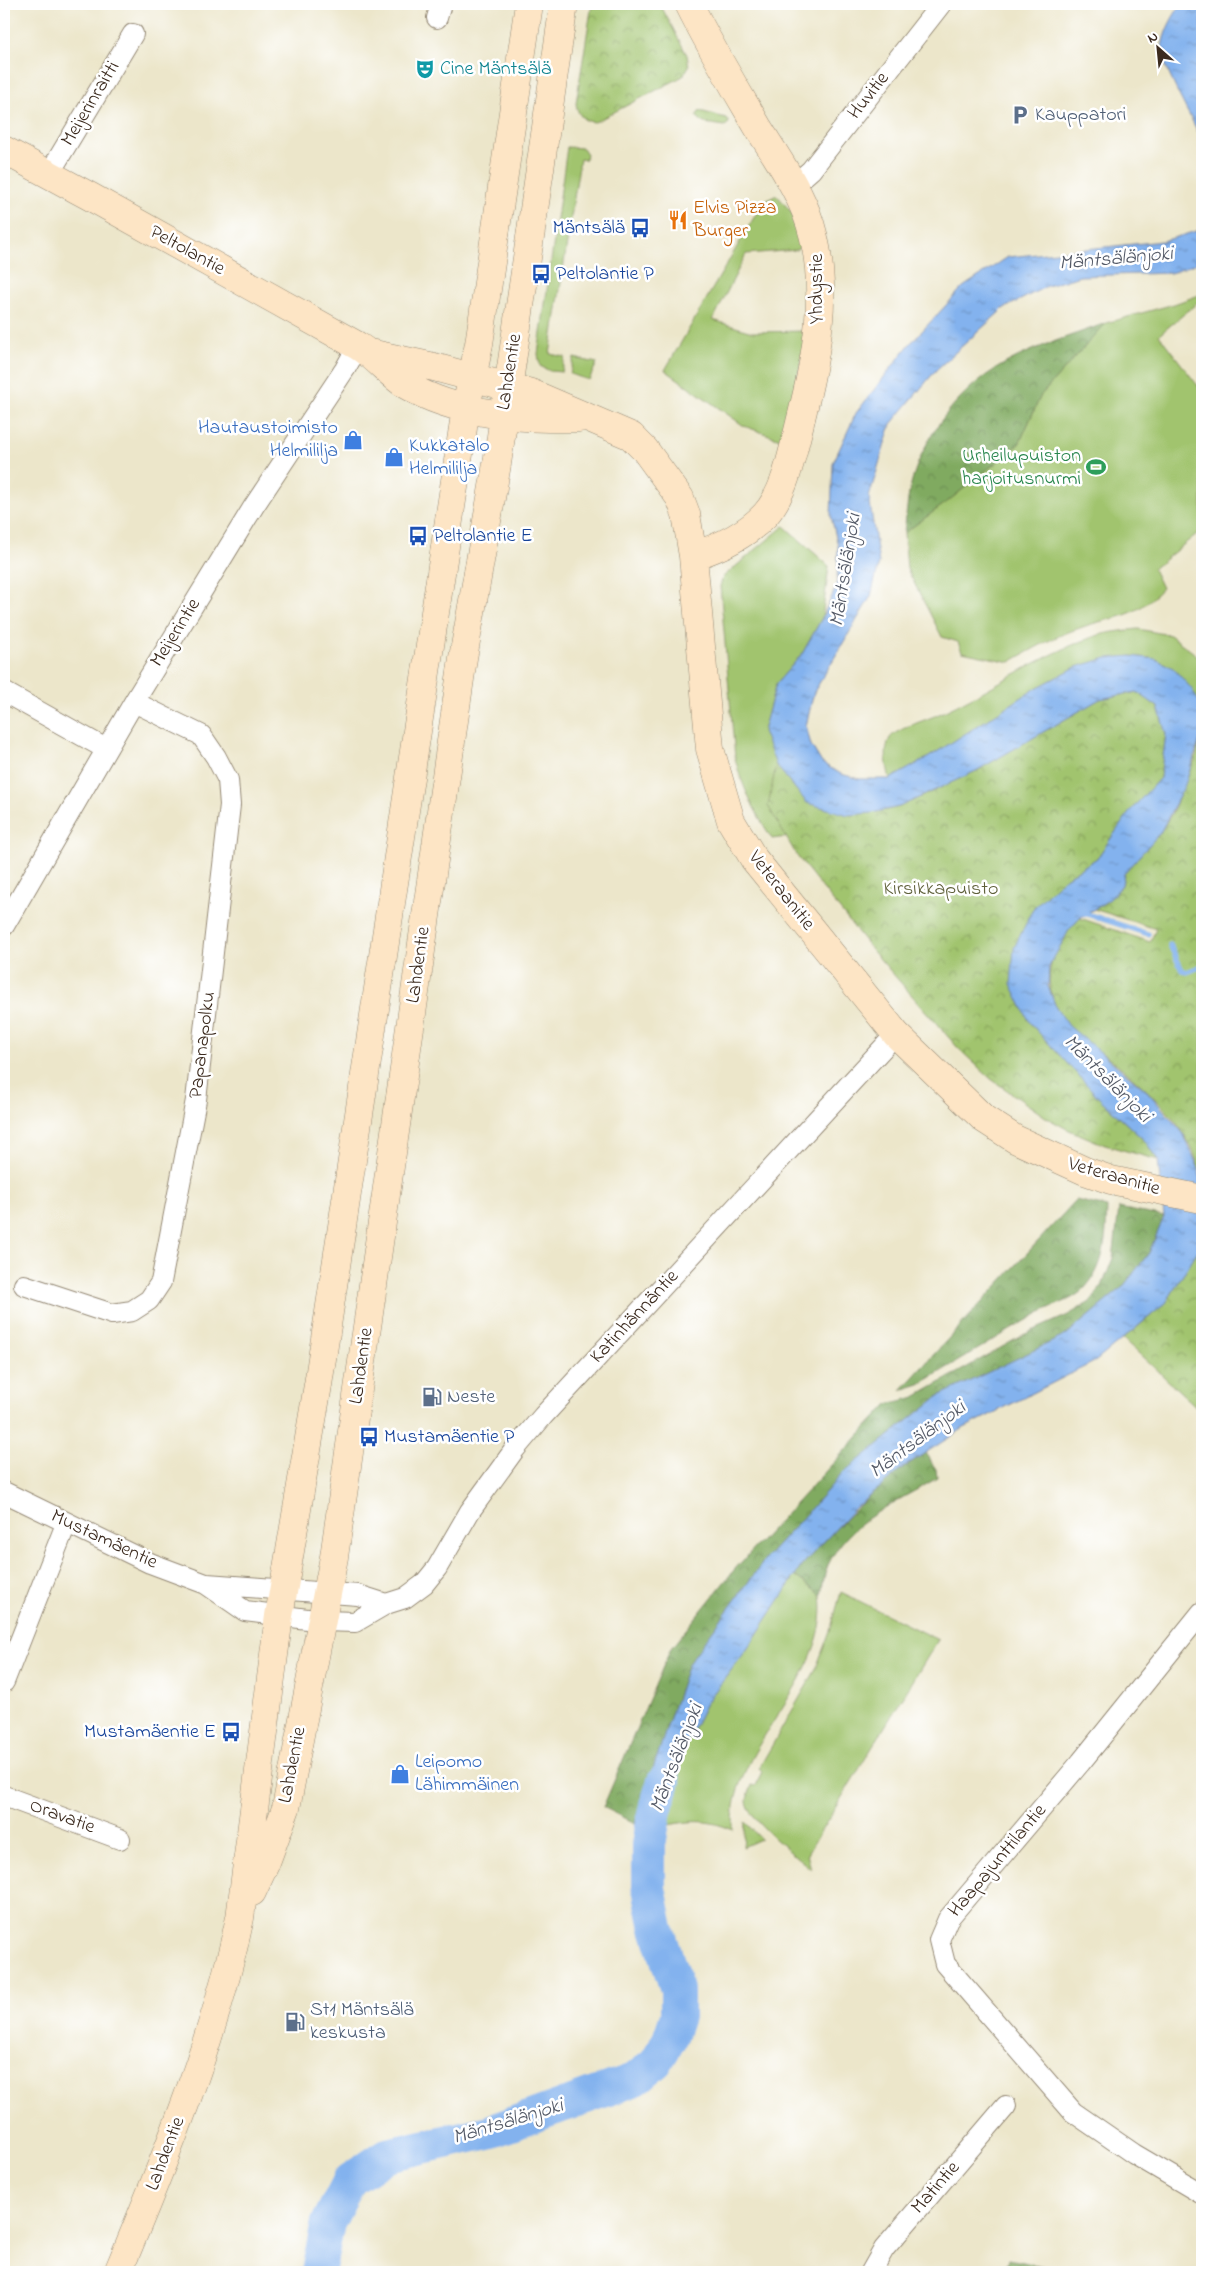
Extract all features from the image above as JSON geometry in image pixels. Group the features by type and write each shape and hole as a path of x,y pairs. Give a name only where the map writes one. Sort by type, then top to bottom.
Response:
{"main road":[{"name":"Lahdentie","path":"118,2272 170,2147 205,2047 233,1952 240,1918 282,1603 318,1385 529,4"},
{"name":"Lahdentie","path":"240,1918 266,1862 286,1808 323,1621 364,1356 463,658 504,415 564,4"},
{"name":"Yhdystie","path":"689,4 725,72 792,183 806,212 818,248 820,284 813,369 787,472 779,494 764,515 737,536 713,549 693,556"},
{"name":"Peltolantie","path":"4,150 363,350 405,384 428,396 466,408"},
{"name":"Peltolantie","path":"363,350 472,377"},
{"name":"Veteraanitie","path":"472,377 531,393 588,418 610,425 631,436 645,450 680,498 686,514 693,556 710,749 731,821 754,859 771,881 896,1034 984,1119 1015,1139 1085,1172 1111,1180 1202,1199"},
{"name":"Veteraanitie","path":"466,408 528,419 588,418"}],"street":[{"name":"Huvitie","path":"792,183 811,170 941,4"},
{"name":"Meijerinraitti","path":"49,174 133,34"},
{"name":"Meijerintie","path":"4,926 134,702 254,506 345,369 363,350"},
{"path":"4,692 106,750"},
{"name":"Papanapolku","path":"24,1286 112,1314 132,1311 149,1300 161,1282 194,1110 230,805 228,780 216,757 201,735 134,702"},
{"name":"Katinhännäntie","path":"282,1603 323,1621 355,1622 386,1604 405,1598 424,1584 437,1568 470,1511 515,1449 543,1416 896,1034"},
{"name":"Mustamäentie","path":"4,1492 66,1524 150,1563 206,1584 245,1611 327,1592"},
{"path":"4,1682 66,1524"},
{"path":"327,1592 358,1595 386,1604"},
{"name":"Haapajunttilantie","path":"1202,1612 1081,1762 948,1919 939,1940 945,1964 1073,2112 1134,2154 1202,2194"},
{"name":"Oravatie","path":"4,1796 120,1839"},
{"name":"Matintie","path":"870,2272 884,2249 1006,2106"}],"green space":[{"path":"592,4 660,4 687,55 689,66 683,76 595,122 587,121 581,117 576,103"},
{"path":"700,111 726,118 729,123 725,126 704,123 696,116"},
{"path":"567,147 583,148 587,154 585,160 580,159 550,354 565,357 562,372 550,371 540,366 538,354"},
{"path":"777,195 792,213 801,245 797,250 746,254 713,320 752,332 808,331 783,440 744,426 665,370 763,202"},
{"name":"Urheilupuiston harjoitusnurmi","path":"1202,294 1202,299 1159,335 1202,391 1202,530 1153,569 1162,588 1152,599 1133,611 1071,631 1044,643 1010,662 962,652 958,642 942,637 907,569 904,533 947,502 1019,444 1041,395 1106,323"},
{"path":"1106,323 1041,395 1019,444 947,502 904,533 910,488 922,453 941,421 966,392 979,380 1021,355"},
{"path":"574,358 597,363 589,380 570,374"},
{"path":"784,526 829,566 822,618 802,654 776,684 763,731 872,813 880,811 810,834 772,839 750,800 741,780 735,758 720,586 723,577"},
{"path":"1202,586 1202,614 1197,599 1199,589"},
{"path":"1138,629 1170,635 1202,659 1202,726 1201,705 1173,668 1156,659 1131,656 1076,667 1038,687 929,757 890,779 886,758 887,748 890,738 898,731 956,706 1070,646 1102,634"},
{"name":"Kirsikkapuisto","path":"1137,692 1158,707 1166,734 1160,778 1131,810 1097,858 1064,879 1030,1023 1101,1100 1145,1141 1158,1160 1105,1145 1067,1129 1047,1118 991,1079 958,1048 872,950 797,856 768,806 776,765 807,803 872,813 899,807 976,771 1100,699"},
{"path":"1202,733 1202,1169 1199,1169 1187,1140 1159,1102 1117,1064 1081,1038 1068,1025 1058,1011 1049,983 1050,970 1060,943 1080,918 1150,942 1156,929 1094,909 1110,899 1122,885 1124,873 1160,833 1172,813 1196,757"},
{"path":"1076,1200 1107,1207 1102,1257 1095,1275 1084,1289 1073,1297 1041,1312 920,1384 901,1390"},
{"path":"1119,1208 1164,1217 1149,1253 1122,1288 1066,1335 939,1396 844,1472 767,1557 688,1664 635,1823 603,1807 671,1648 734,1570 888,1404 915,1397 1023,1335 1068,1315 1090,1302 1102,1286 1113,1258"},
{"path":"1202,1239 1202,1412 1123,1339 1166,1303 1201,1245"},
{"path":"925,1453 936,1469 937,1478 890,1504 861,1524 848,1536 837,1549 828,1565 821,1595 795,1576 802,1565 860,1505 891,1477"},
{"path":"795,1576 821,1595 821,1621 814,1647 803,1672 745,1771 735,1800 733,1830 706,1822 662,1826 666,1794 681,1753 706,1703 748,1648"},
{"path":"841,1592 938,1640 807,1854 811,1869 763,1827 749,1808 747,1800 752,1785 756,1786 762,1771 759,1768 815,1671 831,1628"},
{"path":"745,1822 761,1839 743,1847"},
{"path":"1009,2259 1047,2267 1046,2272 1003,2272"}],"water":[{"path":"1182,4 1202,4 1202,140 1172,81 1163,57 1162,44 1164,38 1175,13"},
{"path":"1202,228 1202,261 1171,273 1080,276 1047,286 1003,309 937,369 891,424 869,497 879,563 871,596 814,692 806,726 811,745 822,763 841,774 859,779 890,779 929,757 1038,687 1076,667 1107,658 1131,656 1156,659 1173,668 1191,688 1201,705 1202,733 1185,785 1160,833 1124,873 1122,885 1110,899 1080,918 1069,930 1049,967 1048,986 1056,1007 1069,1026 1147,1091 1183,1133 1199,1169 1202,1201 1201,1245 1166,1303 1096,1361 964,1428 908,1464 856,1507 802,1565 748,1648 706,1703 681,1753 666,1794 662,1826 635,1823 688,1664 767,1557 844,1472 939,1396 1066,1335 1122,1288 1149,1253 1164,1217 1158,1160 1145,1141 1101,1100 1030,1023 1011,984 1014,948 1034,907 1064,879 1097,858 1131,810 1160,778 1166,734 1158,707 1137,692 1100,699 976,771 899,807 872,813 848,815 807,803 776,765 763,731 776,684 802,654 822,618 837,585 838,546 831,516 833,463 856,413 909,345 963,287 1008,257 1163,241"}],"waterway":[{"path":"1081,912 1148,934"},
{"path":"1170,945 1182,970 1187,972 1202,966"},
{"name":"Mäntsälänjoki","path":"318,2272 328,2223 350,2180 387,2155 489,2132 636,2079 656,2062 669,2040 677,2016 677,1990 657,1928 649,1888 649,1845 655,1810 664,1781"}],"place":[{"name":"Cine Mäntsälä","path":"425,69"},
{"name":"Kauppatori","path":"1020,115"},
{"name":"Elvis Pizza Burger","path":"678,220"},
{"name":"Mäntsälä","path":"640,228"},
{"name":"Peltolantie P","path":"541,274"},
{"name":"Hautaustoimisto Helmililja","path":"353,440"},
{"name":"Kukkatalo Helmililja","path":"394,457"},
{"name":"Urheilupuiston harjoitusnurmi","path":"1096,467"},
{"name":"Peltolantie E","path":"418,536"},
{"name":"Neste","path":"432,1397"},
{"name":"Mustamäentie P","path":"369,1437"},
{"name":"Mustamäentie E","path":"231,1732"},
{"name":"Leipomo Lähimmäinen","path":"400,1774"},
{"name":"St1 Mäntsälä keskusta","path":"295,2022"}]}
